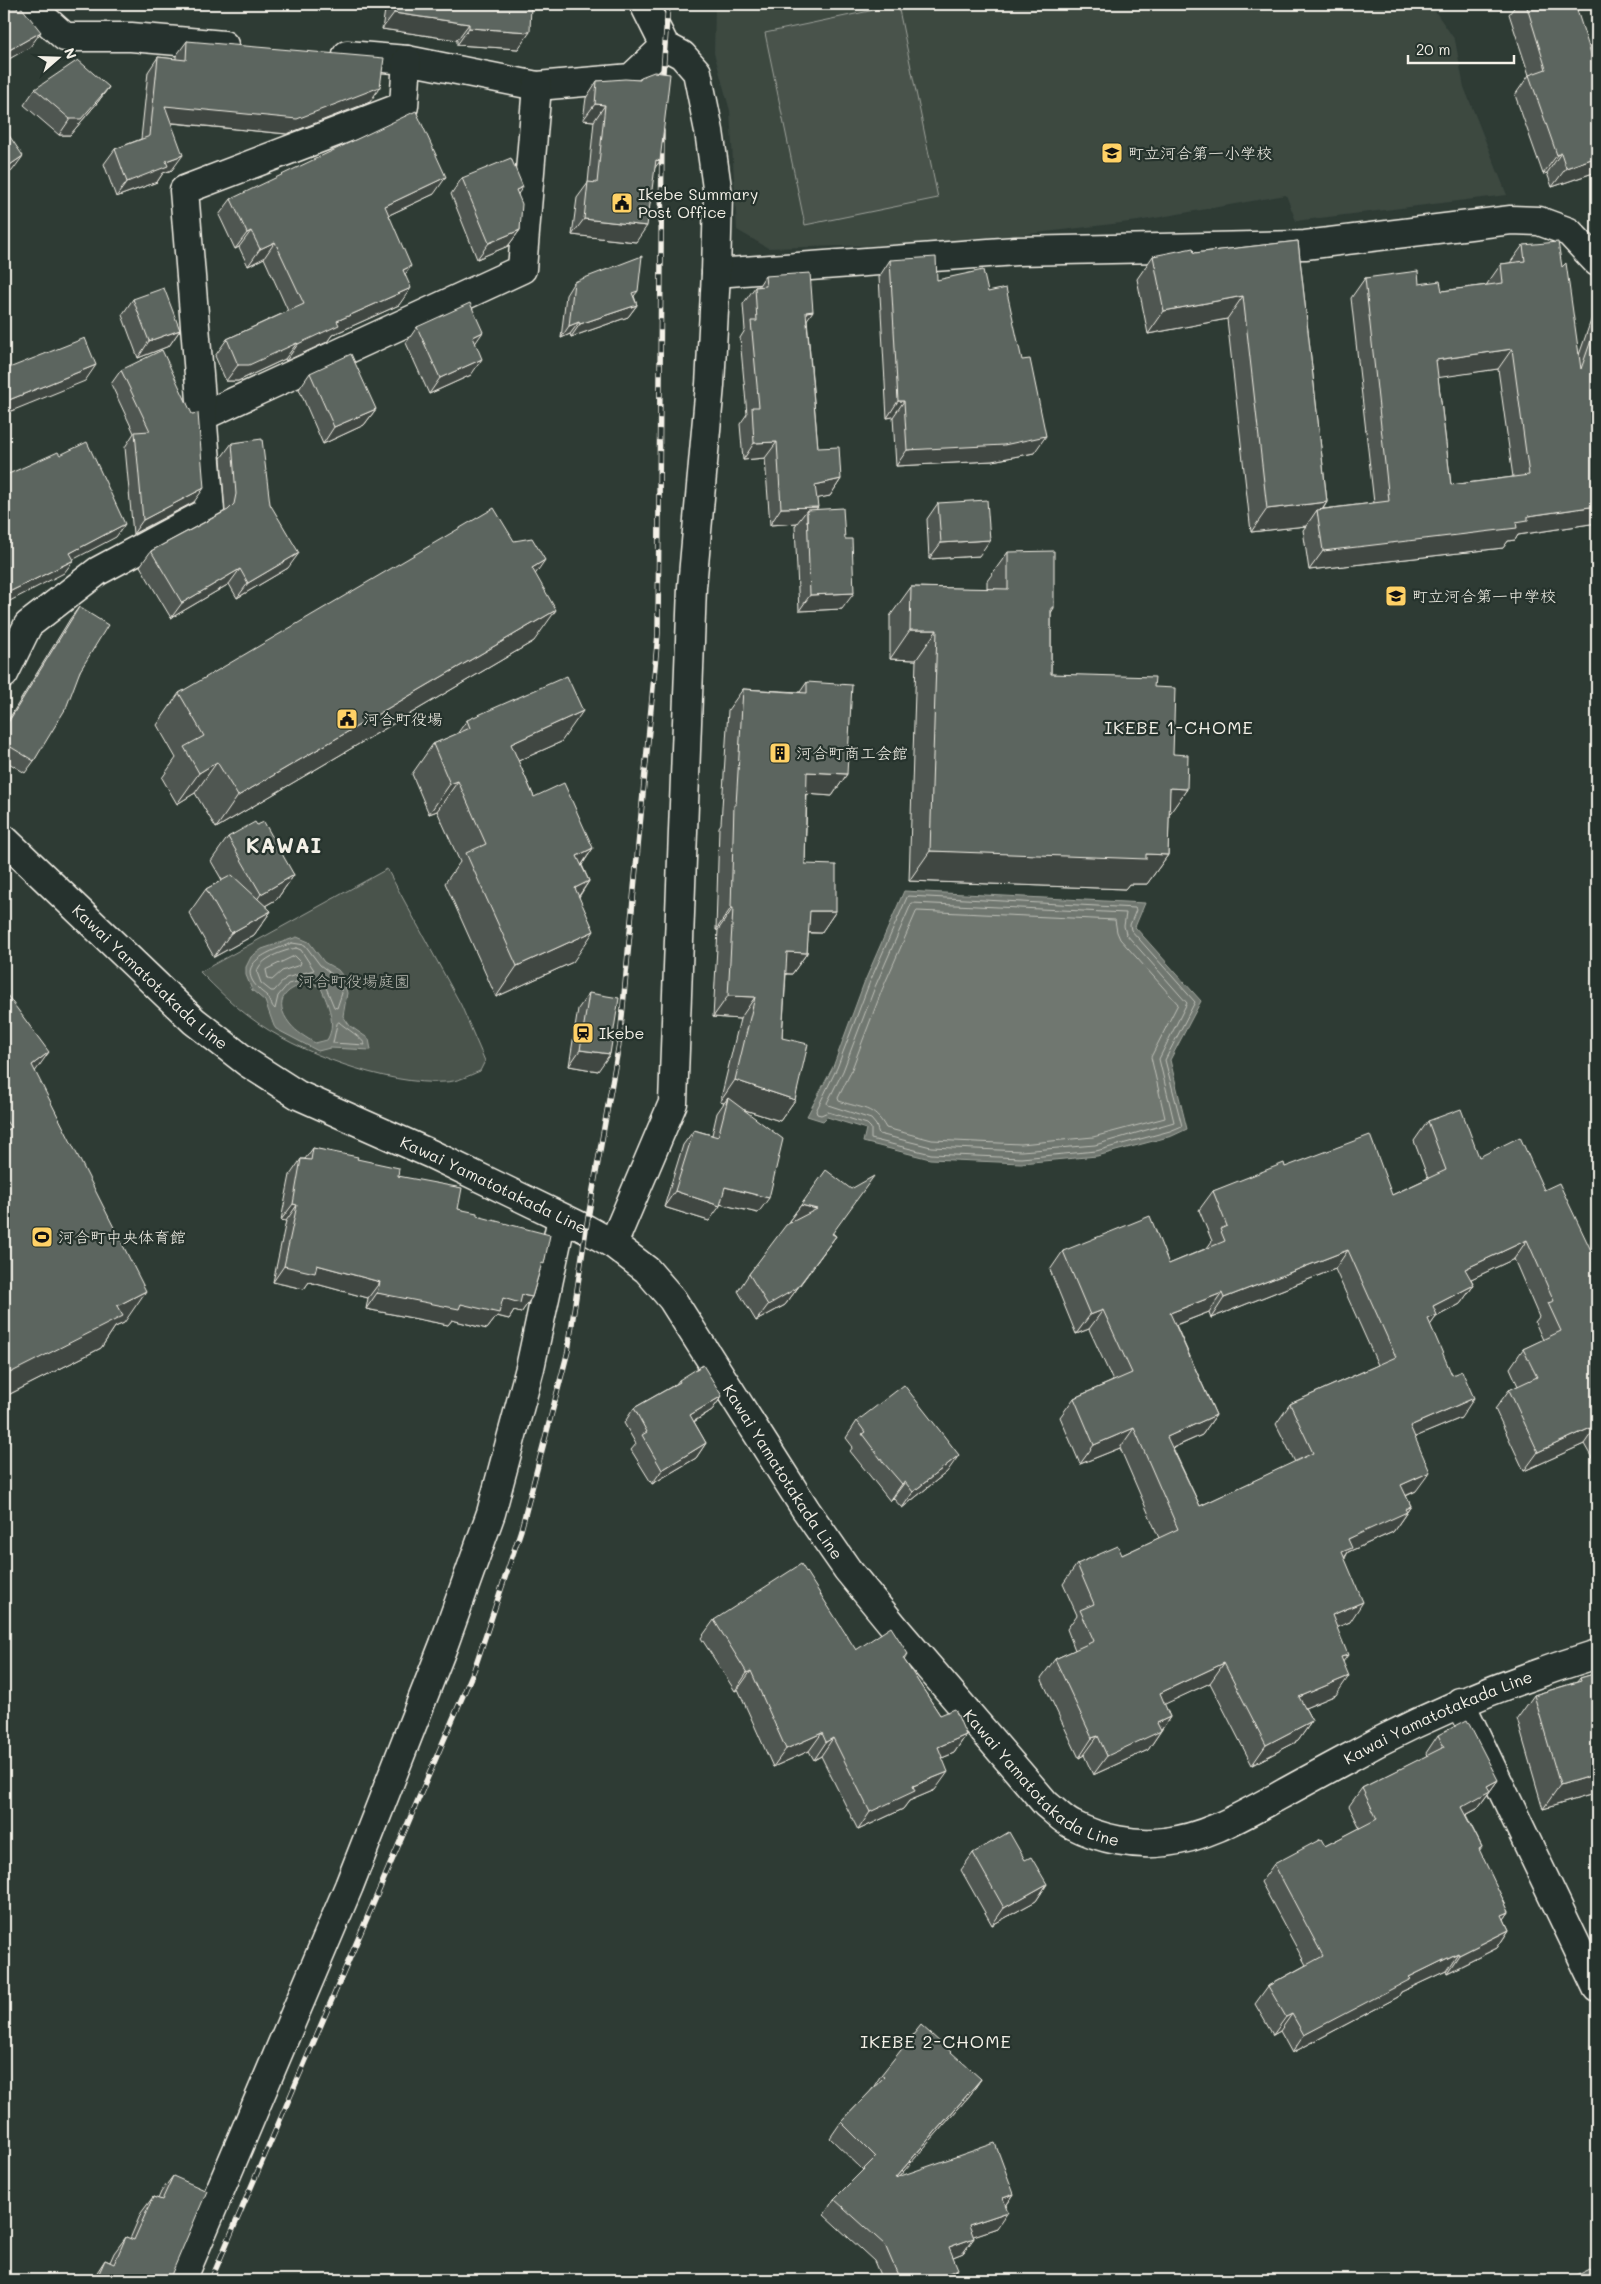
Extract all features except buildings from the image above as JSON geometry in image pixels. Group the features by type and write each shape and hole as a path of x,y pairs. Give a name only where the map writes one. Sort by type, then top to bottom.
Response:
{"street":[{"path":"28,4 65,37 131,37 250,47"},
{"path":"613,1244 673,1103 692,587 710,385 718,195 709,131 697,72 682,55 665,46 644,4"},
{"path":"318,53 407,60 537,86 631,78 665,46"},
{"path":"4,674 28,625 98,571 210,511 184,190 404,106 407,60"},
{"path":"203,416 522,269 537,86"},
{"path":"716,273 1016,251 1305,245 1511,220 1539,221 1569,232 1597,262"},
{"name":"Kawai Yamatotakada Line","path":"4,839 194,1021 248,1063 298,1095 431,1154 613,1244 647,1270 672,1299 806,1510 847,1568 897,1630 1046,1804 1072,1825 1101,1836 1129,1842 1166,1842 1194,1835 1228,1823 1381,1741 1460,1702 1530,1675 1597,1654"},
{"path":"182,2280 349,1886 444,1644 491,1513 530,1368 562,1218"},
{"path":"1460,1702 1597,1988"}],"shaded area":[{"name":"町立河合第一小学校","path":"715,4 1430,4 1455,40 1464,87 1507,195 1296,221 1286,195 1138,221 954,243 768,248 737,230 730,111 714,53"}],"green space":[{"path":"898,5 938,198 805,225 765,33"},
{"name":"河合町役場庭園","path":"387,869 461,1005 485,1061 480,1071 453,1081 421,1082 370,1072 343,1064 292,1043 270,1031 231,1002 200,972"}],"water":[{"path":"904,891 1145,903 1135,927 1201,1001 1170,1060 1187,1129 1172,1136 1097,1156 1021,1163 930,1159 863,1142 866,1129 827,1117 823,1121 807,1116 833,1067 864,983"},
{"path":"297,937 309,942 324,962 338,970 342,975 347,993 343,1016 350,1026 369,1039 371,1050 330,1048 318,1051 276,1029 265,1001 252,990 246,975 246,967 251,957 262,949","holes":["312,983 321,988 330,1014 331,1027 327,1040 315,1043 298,1032 290,1024 284,1015 282,1001 284,996 295,987"]}],"railway":[{"path":"662,86 668,4"},
{"path":"211,2280 474,1670 521,1530 568,1351 586,1229 620,1038 658,634 662,131"}],"place":[{"name":"町立河合第一小学校","path":"1112,153"},
{"name":"Ikebe Summary Post Office","path":"622,203"},
{"name":"町立河合第一中学校","path":"1396,596"},
{"name":"河合町役場","path":"347,719"},
{"name":"河合町商工会館","path":"780,753"},
{"name":"Ikebe","path":"583,1033"},
{"name":"河合町中央体育館","path":"42,1237"}],"district":[{"name":"IKEBE 1-CHOME","path":"1179,728"},
{"name":"KAWAI","path":"284,846"},
{"name":"IKEBE 2-CHOME","path":"936,2042"}]}
